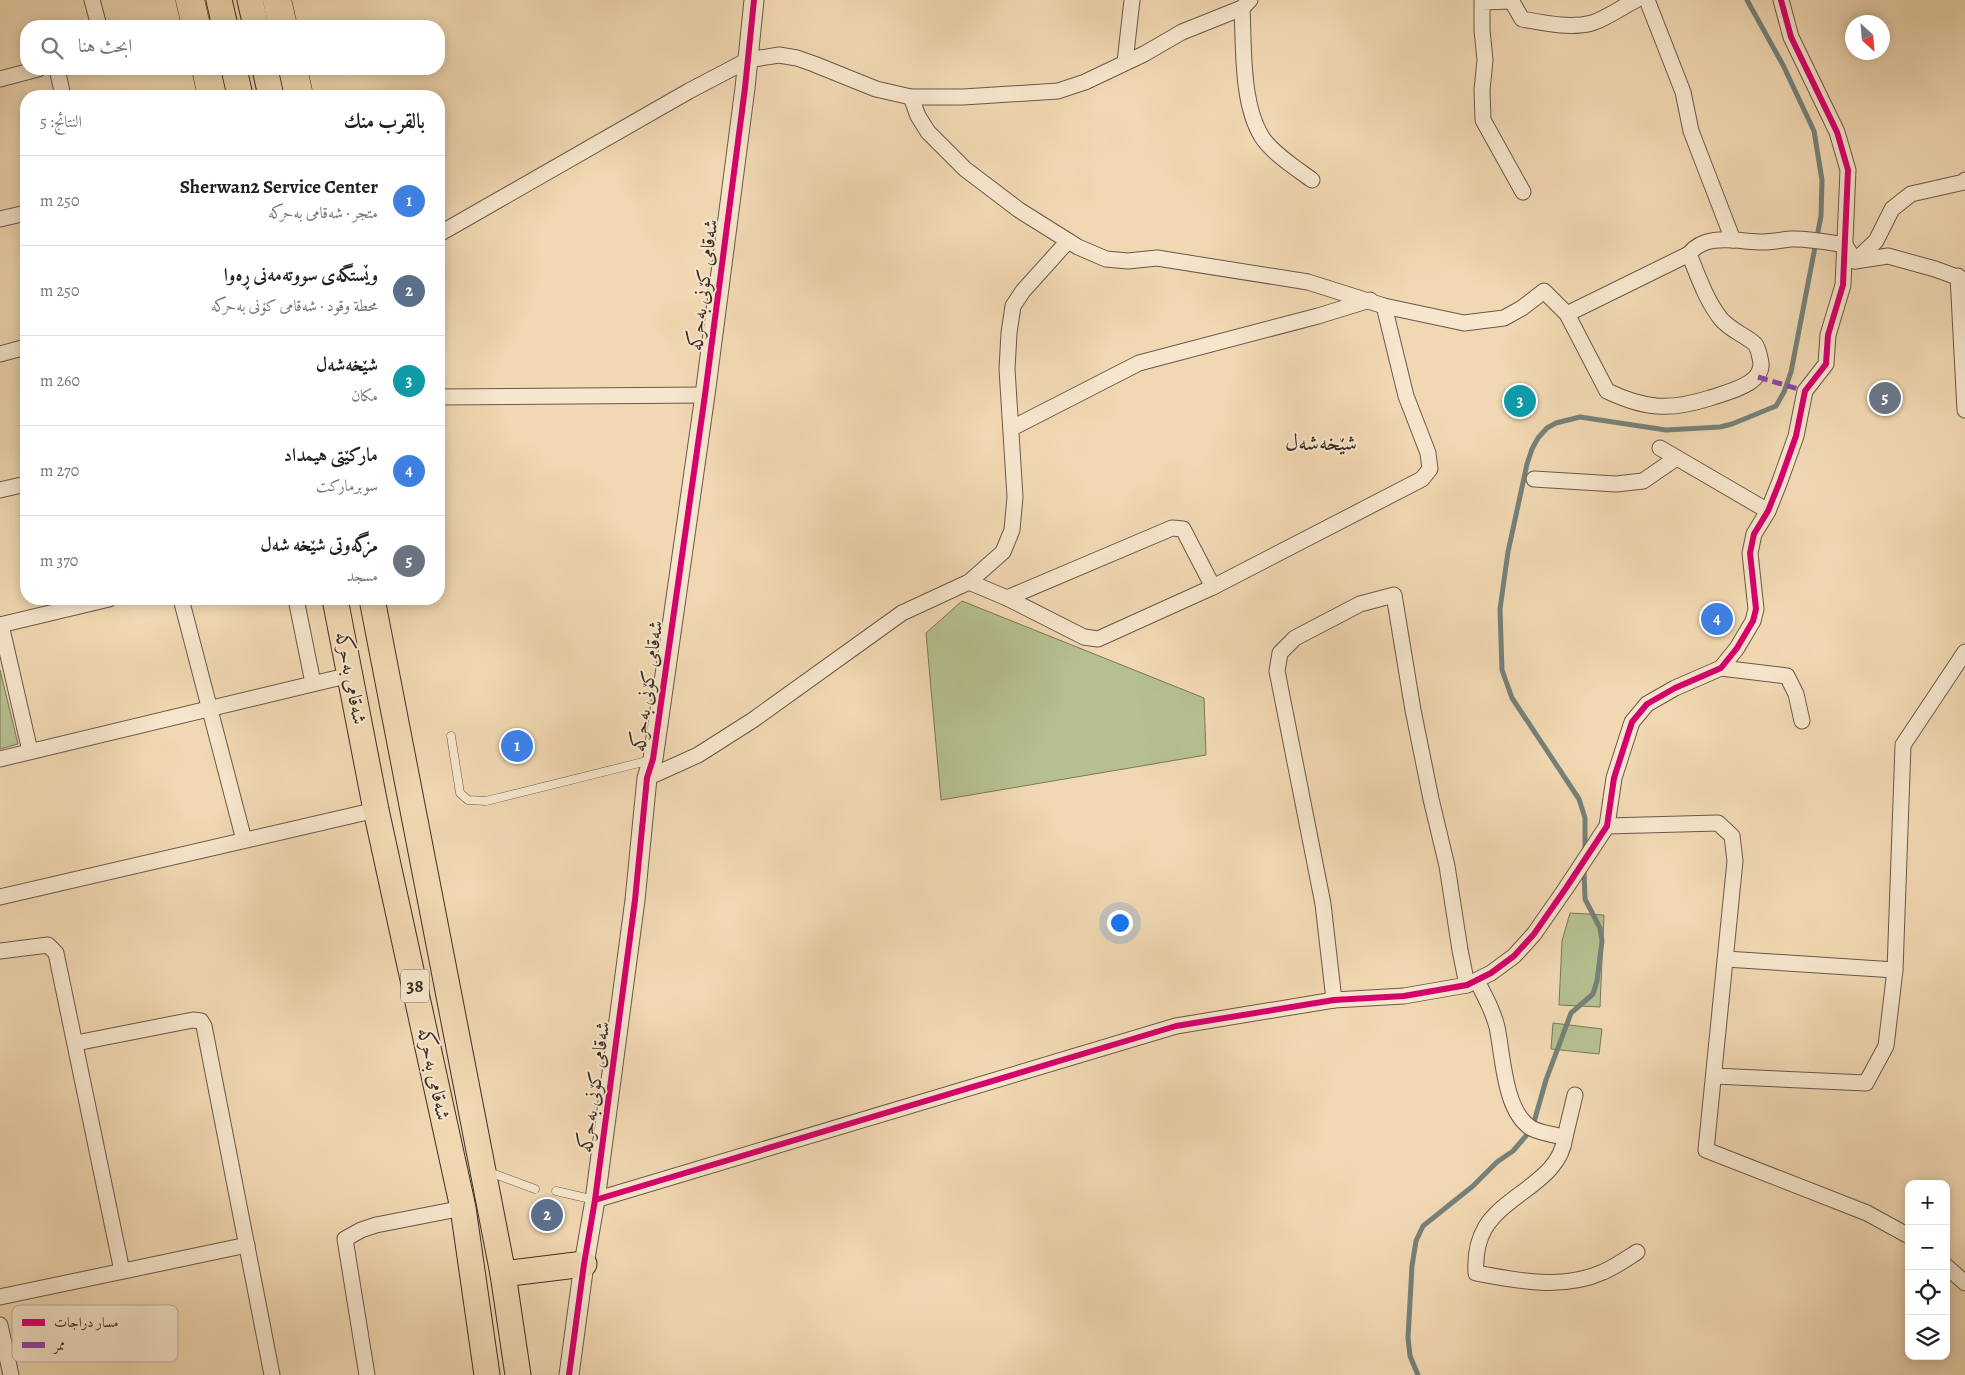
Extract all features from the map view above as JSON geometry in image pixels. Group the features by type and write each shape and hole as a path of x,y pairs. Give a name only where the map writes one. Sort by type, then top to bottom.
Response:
{"highway":[{"path":"190,0 195,20"},
{"path":"277,0 282,20"},
{"path":"207,75 211,90"},
{"path":"294,75 298,90"}],"main road":[{"path":"219,0 224,20"},
{"path":"250,0 255,20"},
{"path":"235,75 239,90"},
{"path":"266,75 269,90"},
{"name":"شەقامی بەحرکە","path":"336,605 376,810 464,1208 487,1375"},
{"name":"شەقامی بەحرکە","path":"373,605 503,1274 518,1375"},
{"path":"503,1274 584,1264"}],"street":[{"path":"92,0 97,20"},
{"name":"شەقامی کۆنی بەحرکە","path":"569,1375 595,1200 635,900 647,778 653,759 705,396 754,0"},
{"path":"1126,62 1132,0"},
{"path":"1523,192 1483,120 1482,90 1486,60 1482,30 1482,2 1512,0 1522,19 1579,26 1593,22 1636,0"},
{"path":"1648,0 1683,92 1691,131 1733,240"},
{"path":"1722,668 1737,648 1753,621 1756,609 1750,553 1754,534 1768,511 1780,481 1796,436 1805,392 1826,364 1828,335 1843,285 1848,170 1837,132 1791,37 1781,0"},
{"path":"445,231 689,90 748,60 779,55 797,58 876,89 910,97 962,97 1058,90 1085,82 1182,32 1246,4 1246,90 1258,130 1262,138 1283,159 1312,180"},
{"path":"0,79 20,74"},
{"path":"58,75 62,90"},
{"path":"910,97 918,116 928,132 965,169 1019,210 1078,247 1106,259 1128,261 1157,258 1308,282 1370,300 1384,306 1464,323 1504,318 1522,308 1544,291 1567,314 1606,391 1617,396 1659,407 1686,405 1743,387 1758,377 1762,364 1756,346 1723,321 1717,313 1708,298 1689,254"},
{"path":"1855,261 1876,240 1892,208 1911,194 1964,182 1965,180"},
{"path":"0,219 20,214"},
{"path":"1567,314 1689,254 1693,249 1713,241 1763,242 1792,239 1825,242 1845,245 1855,261"},
{"path":"647,778 698,755 753,720 902,613 969,582 1003,552 1012,530 1015,497 1007,368 1013,306 1023,291 1068,240"},
{"path":"1855,261 1888,256 1962,278 1965,410"},
{"path":"1012,428 1139,363 1318,316 1370,300"},
{"path":"969,582 1007,598 1084,637 1098,639 1213,587 1422,479 1430,469 1428,453 1406,396 1384,306"},
{"path":"0,354 20,349"},
{"path":"445,397 705,396"},
{"path":"1660,448 1675,459 1768,511"},
{"path":"1534,479 1616,484 1643,481 1675,459"},
{"path":"1780,481 1789,498"},
{"path":"0,490 20,485"},
{"path":"1007,598 1172,528 1183,529 1213,587"},
{"path":"1334,1000 1323,904 1277,672 1280,653 1294,638 1360,604 1394,594 1413,710 1447,866 1460,950 1472,983 1489,1004 1496,1027 1507,1088 1528,1126 1565,1137"},
{"path":"30,751 0,625 84,605"},
{"path":"182,605 208,709 244,840"},
{"path":"297,605 313,683"},
{"path":"1714,1076 1866,1083 1886,1046 1895,970 1903,746 1965,652"},
{"path":"595,1200 1176,1026 1334,1000 1404,996 1472,983 1514,956 1534,934 1607,826 1614,778 1632,722 1646,704 1675,688 1722,668 1787,676 1796,694 1802,721"},
{"path":"0,758 350,675"},
{"path":"0,897 376,810"},
{"path":"1607,826 1718,823 1732,836 1735,861 1706,1150 1867,1213 1905,1234"},
{"path":"0,950 48,945 56,953 122,1271"},
{"path":"1726,959 1895,970"},
{"path":"76,1042 193,1020 201,1021 204,1026 272,1375"},
{"path":"1575,1095 1563,1150 1554,1166 1492,1218 1484,1229 1477,1248 1476,1273 1522,1282 1570,1281 1602,1272 1637,1252"},
{"path":"367,1375 345,1239 376,1225 464,1208"},
{"path":"0,1297 247,1245"},
{"path":"1950,1270 1965,1283"},
{"path":"0,1325 11,1375"}],"lane":[{"path":"451,736 460,793 468,800 486,800 653,759"},
{"path":"482,1170 535,1189"},
{"path":"556,1191 595,1200"}],"green space":[{"path":"962,601 1204,698 1206,755 941,800 926,633"},
{"path":"0,670 18,744 0,749"},
{"path":"1570,913 1604,915 1600,1007 1559,1005 1562,941"},
{"path":"1553,1023 1602,1029 1599,1054 1551,1049"}],"waterway":[{"path":"1585,851 1585,818 1579,799 1512,698 1502,670 1500,609 1508,552 1527,464 1538,438 1547,428 1556,423 1580,417 1666,430 1720,427 1776,406 1784,392 1791,372 1821,216 1822,180 1814,131 1783,65 1747,0"},
{"path":"1418,1375 1410,1356 1408,1338 1412,1266 1416,1241 1423,1226 1473,1186 1497,1162 1513,1151 1532,1129 1546,1080 1571,1013 1593,994 1597,981 1602,941 1600,928 1585,899 1584,870"}],"marked path":[{"path":"1758,377 1805,391"}],"cycle path":[{"path":"569,1375 595,1200 635,900 647,778 653,759 705,395 745,88 754,0"},
{"path":"595,1200 1176,1026 1334,1000 1404,996 1467,985 1491,973 1514,956 1534,934 1607,826 1614,778 1632,722 1647,704 1675,688 1721,668 1737,648 1753,621 1756,609 1750,553 1754,534 1768,511 1780,481 1796,436 1805,391 1826,364 1828,335 1843,285 1848,170 1837,132 1791,37 1781,0"}],"place":[{"name":"مزگەوتی شێخە شەل","path":"1885,398"},
{"name":"شێخه‌شه‌ل","path":"1520,401"},
{"name":"مارکێتی هیمداد","path":"1717,619"},
{"name":"Sherwan2 Service Center","path":"517,746"},
{"name":"وێستگەی سووتەمەنی ڕەوا","path":"547,1215"}],"district":[{"name":"شێخەشەل","path":"1321,443"}]}
